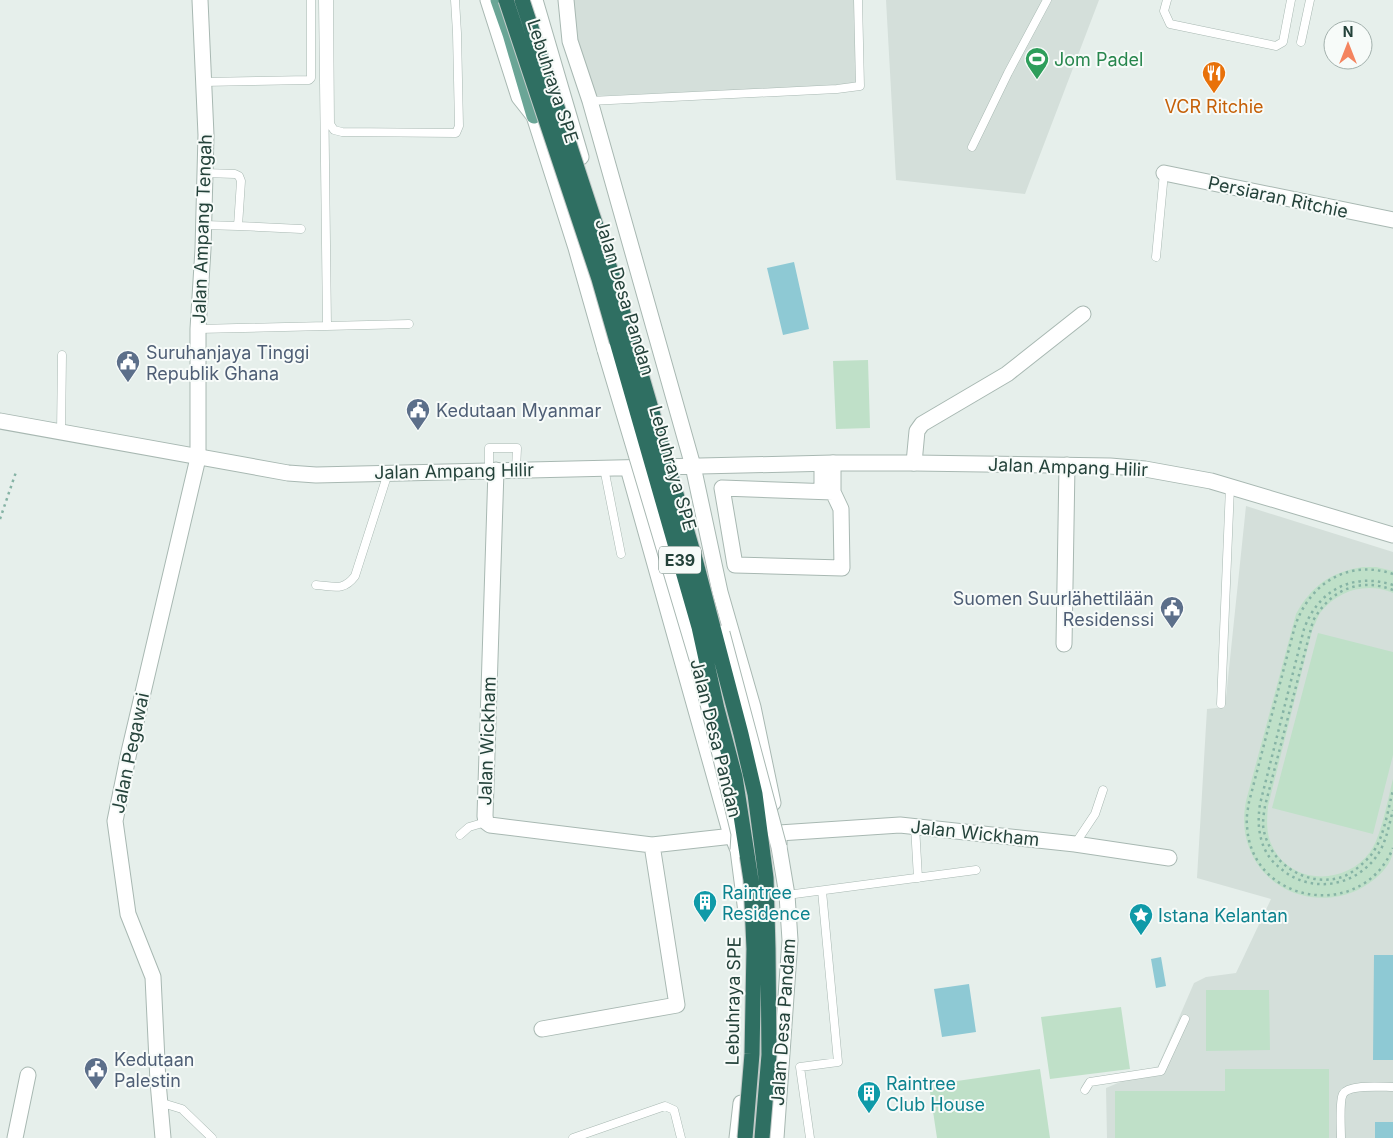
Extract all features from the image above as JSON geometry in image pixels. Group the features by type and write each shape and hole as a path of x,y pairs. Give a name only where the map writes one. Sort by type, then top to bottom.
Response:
{"highway":[{"name":"Lebuhraya SPE","path":"506,0 599,279 699,627 717,709 735,777 751,880 754,949 752,1054 746,1138"},
{"name":"Lebuhraya SPE","path":"523,0 612,275 695,559 741,734 754,794 766,878 768,949 769,1055 762,1138"}],"main road":[{"path":"498,0 534,116"}],"street":[{"name":"Jalan Ampang Tengah","path":"198,458 198,329 206,135 200,0"},
{"path":"479,0 484,9 493,17"},
{"name":"Jalan Desa Pandan","path":"488,0 519,96 534,116 576,248 698,662 739,834 736,843 746,907 748,965 745,1063 737,1138"},
{"name":"Jalan Desa Pandan","path":"523,0 579,152 608,238 640,343 779,840"},
{"name":"Jalan Desa Pandan","path":"535,0 579,152"},
{"path":"540,0 544,34"},
{"path":"566,0 570,41 590,101 693,466 720,592 755,716 767,770 779,840"},
{"name":"Persiaran Ritchie","path":"1164,173 1393,220"},
{"path":"914,463 917,431 922,424 1007,374 1083,314"},
{"name":"Jalan Ampang Hilir","path":"0,421 198,458 288,473 316,475 827,463 1110,466 1145,469 1211,481 1393,535"},
{"name":"Jalan Pegawai","path":"163,1138 153,977 128,914 115,821 198,458"},
{"path":"827,463 827,491 841,509 842,568 735,565 722,488 827,491"},
{"path":"1064,644 1068,465"},
{"path":"628,468 691,697 729,828 736,843"},
{"name":"Jalan Wickham","path":"493,470 486,822 490,825 652,845 736,843"},
{"name":"Jalan Wickham","path":"779,840 900,825 1075,844 1169,858"},
{"name":"Jalan Desa Pandam","path":"776,1138 790,940 787,896 779,840"},
{"path":"542,1029 676,1005 652,845"},
{"path":"15,1138 28,1075"}],"lane":[{"path":"203,82 309,80 311,78 311,0"},
{"path":"323,0 327,326"},
{"path":"329,0 330,124 334,130 342,132 456,133 459,126 455,0"},
{"path":"590,101 837,89 860,86 858,0"},
{"path":"972,147 1008,73 1047,0"},
{"path":"1167,0 1164,11 1170,24 1276,46 1283,42 1291,0"},
{"path":"1301,42 1310,0"},
{"path":"205,173 235,174 239,176 238,226"},
{"path":"1156,257 1164,173"},
{"path":"203,225 301,229"},
{"path":"198,329 409,324"},
{"path":"61,433 62,355"},
{"path":"493,470 490,448 526,447"},
{"path":"516,448 516,470"},
{"path":"604,468 621,554"},
{"path":"316,585 340,587 349,584 355,576 388,473"},
{"path":"1221,704 1230,487"},
{"path":"1075,844 1094,814 1103,790"},
{"path":"460,835 469,827 486,822"},
{"path":"915,826 918,878"},
{"path":"787,896 976,870"},
{"path":"810,1138 800,1067 838,1062 822,891"},
{"path":"1085,1090 1090,1082 1160,1071 1185,1019"},
{"path":"1341,1138 1342,1100 1343,1094 1347,1090 1354,1087 1393,1087"},
{"path":"160,1102 182,1109 212,1138"},
{"path":"573,1138 665,1106 674,1110 681,1138"}],"path":[{"path":"0,519 16,472"},
{"path":"1393,574 1375,570 1363,570 1340,575 1320,587 1304,605 1290,645 1249,802 1247,825 1252,848 1264,868 1282,884 1315,896 1339,894 1361,886 1379,871 1387,861 1393,848"},
{"path":"1393,585 1374,580 1364,580 1344,585 1326,595 1313,610 1304,629 1297,656 1260,804 1258,824 1262,844 1272,862 1288,875 1306,883 1327,885 1346,881 1364,870 1371,863 1378,855 1382,846 1393,810"},
{"path":"1393,590 1383,586 1365,585 1346,589 1323,605 1313,621 1265,806 1263,824 1267,842 1277,858 1291,870 1308,878 1326,880 1344,876 1361,866 1373,852 1381,835 1393,790"}],"shaded area":[{"path":"572,0 854,0 857,82 834,86 594,96 576,40"},
{"path":"886,0 1099,0 1025,194 896,180"},
{"path":"1246,506 1393,552 1393,1138 1107,1138 1106,1088 1158,1066 1194,983 1206,977 1236,973 1271,899 1197,878 1207,709 1225,707"}],"green space":[{"path":"868,360 870,428 836,429 833,361"},
{"path":"1363,567 1376,567 1393,571 1393,593 1373,588 1354,590 1335,599 1320,613 1312,631 1268,806 1267,828 1270,841 1278,855 1289,866 1302,873 1316,876 1331,876 1345,872 1359,864 1374,846 1381,828 1393,779 1392,856 1382,872 1368,884 1352,892 1335,897 1317,898 1300,895 1284,888 1270,879 1259,866 1246,838 1244,826 1245,807 1296,614 1309,595 1332,576"},
{"path":"1318,633 1393,652 1393,755 1373,834 1272,808"},
{"path":"1206,990 1269,990 1270,1050 1206,1051"},
{"path":"1121,1007 1130,1069 1050,1079 1041,1017"},
{"path":"1040,1069 1050,1138 937,1138 929,1085"},
{"path":"1225,1069 1329,1069 1329,1138 1115,1138 1115,1091 1225,1091"}],"water":[{"path":"794,262 809,329 783,335 767,268"},
{"path":"1374,955 1393,955 1393,1060 1373,1060"},
{"path":"1161,957 1166,986 1156,988 1151,959"},
{"path":"969,984 976,1032 942,1037 934,989"},
{"path":"1375,1122 1393,1122 1393,1138 1375,1138"}],"place":[{"name":"Jom Padel","path":"1037,80"},
{"name":"VCR Ritchie","path":"1214,94"},
{"name":"Suruhanjaya Tinggi Republik Ghana","path":"128,383"},
{"name":"Kedutaan Myanmar","path":"418,431"},
{"name":"Suomen Suurlähettilään Residenssi","path":"1172,629"},
{"name":"Raintree Residence","path":"705,923"},
{"name":"Istana Kelantan","path":"1141,936"},
{"name":"Kedutaan Palestin","path":"96,1090"},
{"name":"Raintree Club House","path":"869,1114"}]}
